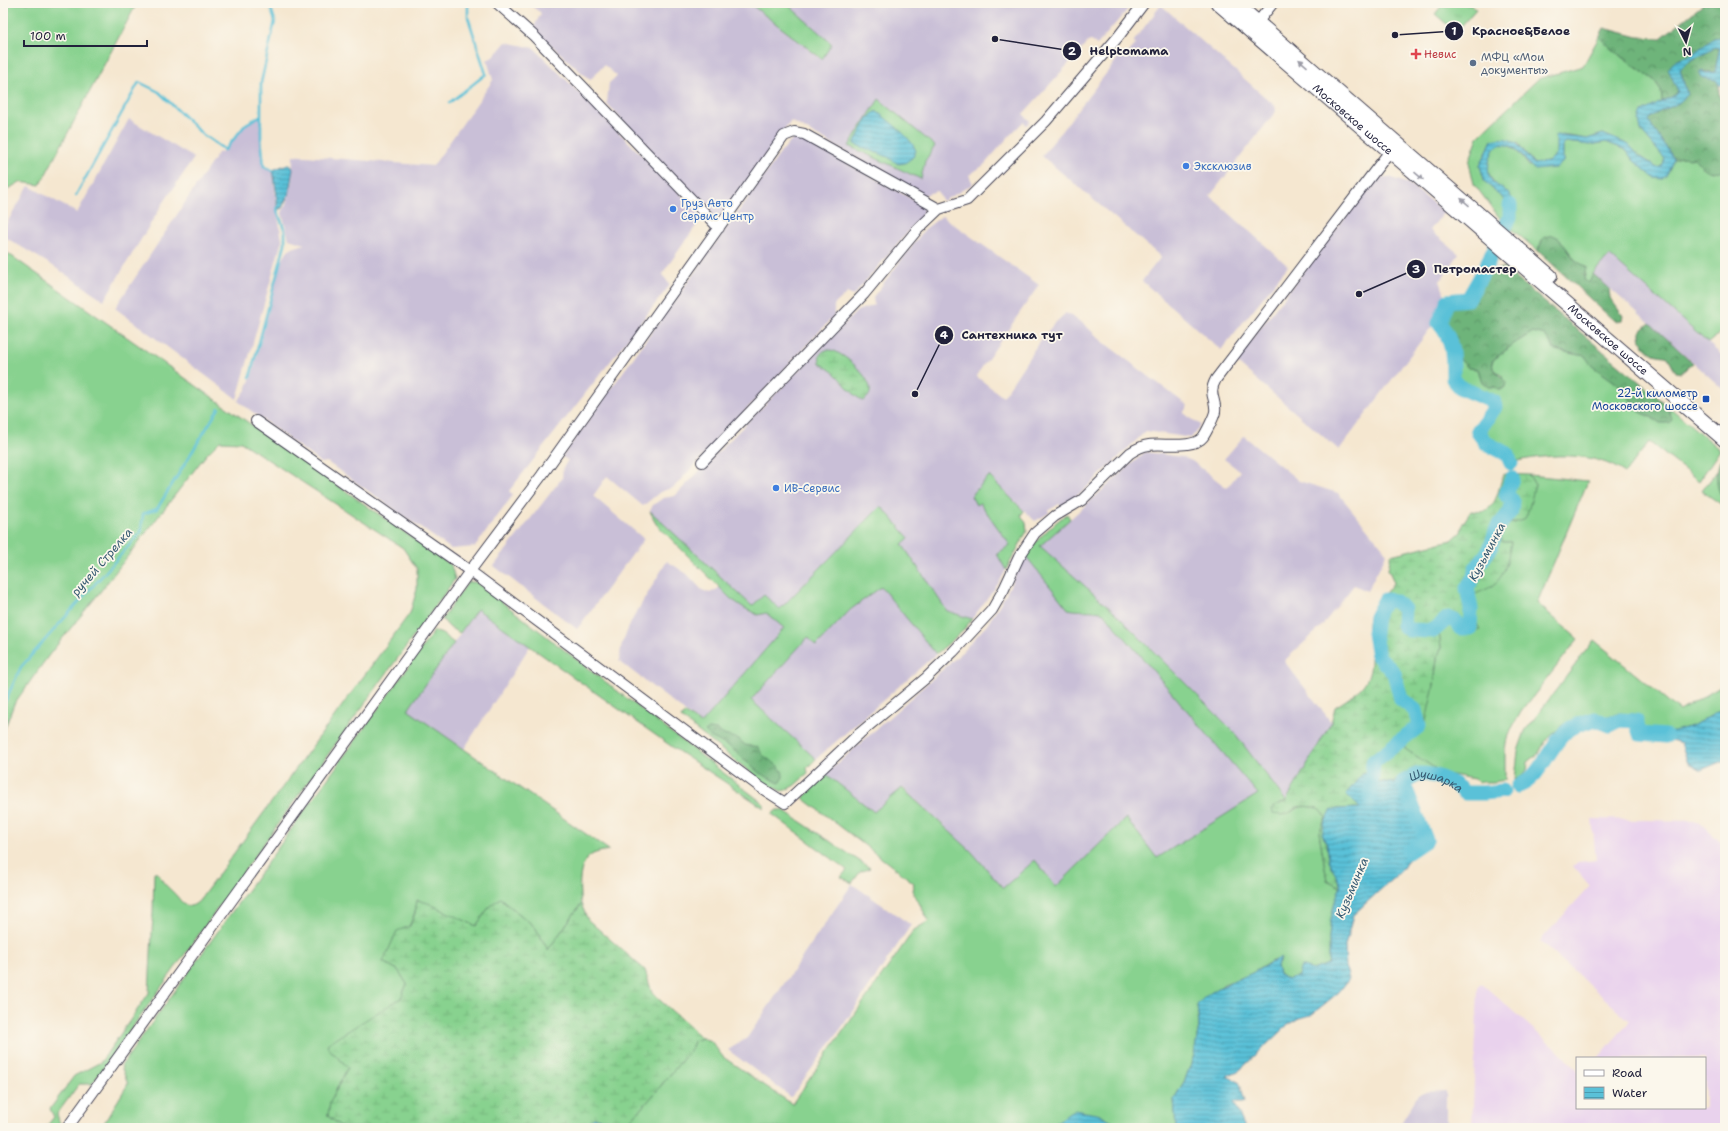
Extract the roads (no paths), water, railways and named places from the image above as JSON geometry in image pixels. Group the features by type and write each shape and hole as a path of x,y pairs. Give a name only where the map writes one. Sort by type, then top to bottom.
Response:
{"highway":[{"name":"Московское шоссе","path":"1218,3 1254,27 1491,232"},
{"name":"Московское шоссе","path":"1234,3 1254,27 1390,151 1491,232"},
{"path":"1491,232 1513,251"},
{"name":"Московское шоссе","path":"1513,251 1725,428"},
{"name":"Московское шоссе","path":"1513,251 1725,440"}],"street":[{"path":"496,3 534,36 719,228"},
{"path":"702,462 864,294 918,230 939,209 967,200 1046,121 1118,37 1144,3"},
{"path":"1254,27 1273,3"},
{"path":"67,1128 470,571 542,475 784,136 794,132 804,134 939,209"},
{"path":"256,421 470,571 760,787 785,803 860,733 926,678 968,637 992,610 1026,544 1044,524 1082,500 1138,447 1149,444 1186,444 1198,441 1202,438 1215,412 1212,387 1216,380 1390,151"}],"water":[{"path":"1721,37 1725,42 1722,69 1725,71 1725,86 1719,85 1716,80 1703,78 1700,76 1700,71 1707,73 1715,72 1719,49 1715,47 1707,53 1691,60 1680,70 1687,94 1683,99 1674,106 1659,112 1649,120 1674,159 1667,174 1661,179 1654,178 1633,160 1626,150 1606,142 1590,145 1566,142 1563,144 1563,162 1556,168 1535,170 1514,148 1504,144 1500,145 1497,146 1492,152 1488,170 1490,178 1506,191 1514,201 1513,217 1509,227 1502,221 1507,215 1506,201 1485,182 1480,166 1492,140 1507,139 1512,141 1521,148 1534,164 1548,162 1556,155 1556,135 1587,139 1603,134 1629,145 1640,157 1657,168 1662,166 1665,159 1641,131 1639,120 1642,112 1675,95 1678,91 1668,69 1675,61 1691,55 1714,38"},
{"path":"876,111 899,130 914,146 916,151 913,157 905,163 898,164 888,157 854,144 868,118"},
{"path":"285,165 290,165 293,168 289,193 282,208 277,210 277,196 273,170"},
{"path":"1725,707 1725,760 1701,770 1688,763 1681,743 1665,738 1647,737 1647,732 1669,732 1688,727"},
{"path":"1364,772 1377,781 1402,784 1425,842 1407,861 1402,870 1353,915 1345,946 1346,969 1349,979 1339,992 1311,1015 1300,1018 1285,1027 1240,1070 1227,1076 1240,1083 1245,1102 1234,1102 1245,1128 1176,1128 1174,1099 1185,1080 1194,1055 1199,1026 1197,1005 1202,999 1227,984 1281,958 1277,966 1279,974 1287,980 1298,976 1301,966 1313,970 1328,964 1331,918 1341,886 1329,860 1327,844 1322,834 1325,822 1331,811 1337,809 1360,808 1346,794"},
{"path":"1074,1110 1101,1115 1125,1128 1051,1128 1054,1124"},
{"path":"594,1118 609,1120 613,1128 586,1128 586,1125"}],"waterway":[{"path":"269,3 275,21 261,83 261,138 264,167 274,171"},
{"path":"449,103 486,74 468,17 468,3"},
{"path":"76,195 139,82 159,92 202,134 225,150 246,124 260,116"},
{"name":"Кузьминка","path":"1510,205 1510,217 1468,299 1448,301 1439,323 1448,336 1452,350 1453,379 1461,388 1494,402 1495,407 1478,432 1486,443 1507,454 1511,463"},
{"path":"250,377 285,244 285,231 277,208"},
{"name":"ручей Стрелка","path":"3,706 21,667 141,532 143,514 157,509 219,408"},
{"name":"Кузьминка","path":"1370,798 1373,762 1419,726 1415,710 1401,699 1394,673 1378,656 1374,633 1376,617 1385,600 1394,601 1404,609 1403,625 1409,630 1433,631 1448,618 1455,621 1460,628 1470,628 1471,609 1467,588 1474,577 1475,570 1490,549 1497,528 1511,511 1512,500 1506,495 1512,478"},
{"name":"Шушарка","path":"1518,786 1533,776 1562,735 1578,724 1595,719 1609,725 1619,720 1636,721 1640,734 1666,736"},
{"name":"Шушарка","path":"1408,852 1426,840 1403,782 1418,774 1426,774 1444,779 1456,785 1465,793 1503,791"}],"place":[{"name":"Красное&Белое","path":"1395,35"},
{"name":"Helptomama","path":"995,39"},
{"name":"Невис","path":"1416,54"},
{"name":"МФЦ «Мои документы»","path":"1473,63"},
{"name":"Эксклюзив","path":"1186,166"},
{"name":"Груз Авто Сервис Центр","path":"673,209"},
{"name":"Петромастер","path":"1359,294"},
{"name":"Сантехника тут","path":"915,394"},
{"name":"22-й километр Московского шоссе","path":"1706,399"},
{"name":"ИВ-Сервис","path":"776,488"}]}
